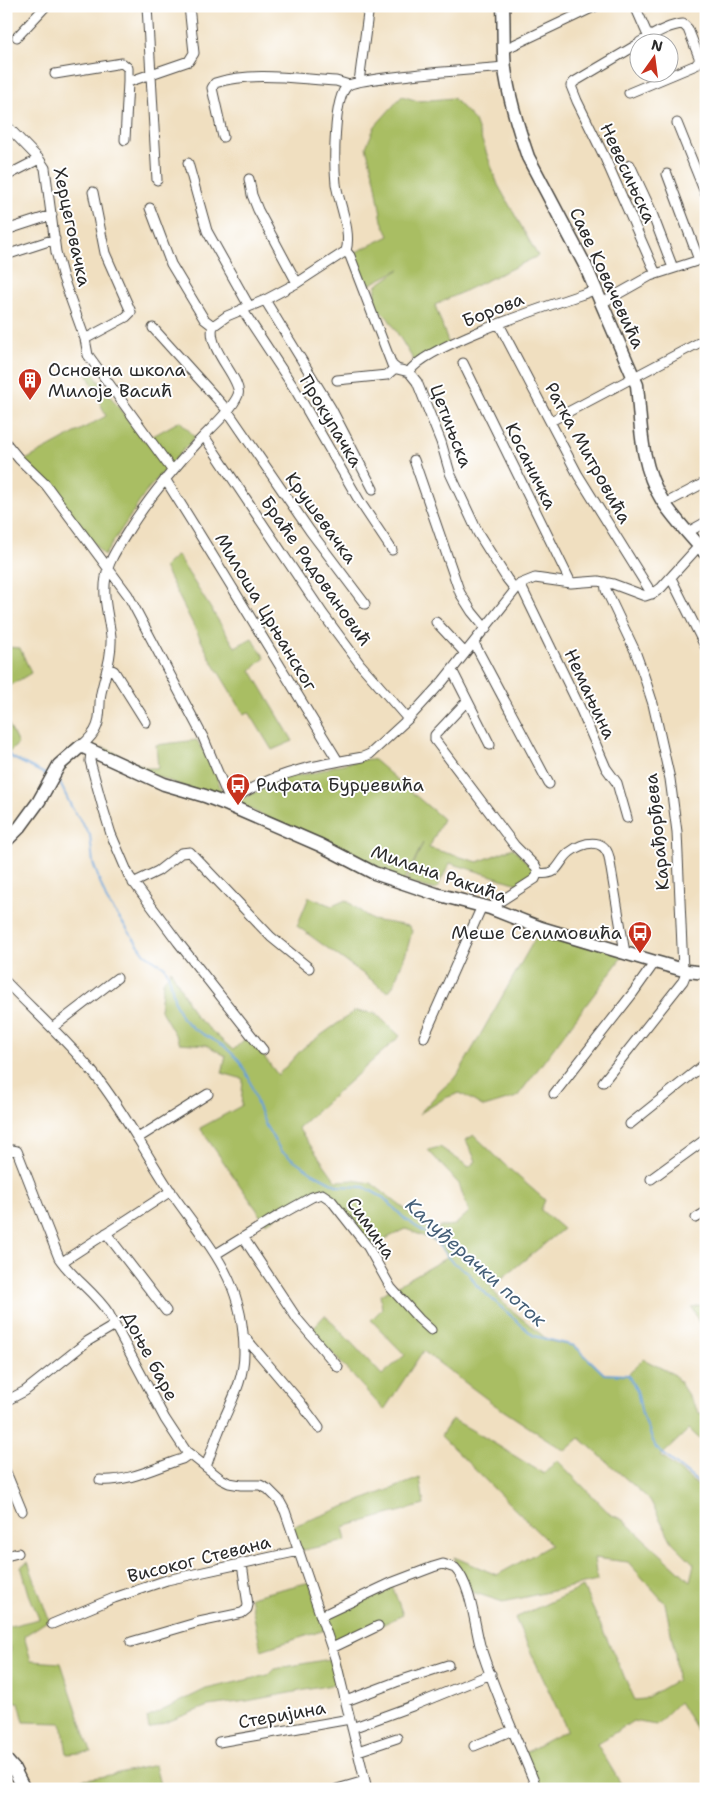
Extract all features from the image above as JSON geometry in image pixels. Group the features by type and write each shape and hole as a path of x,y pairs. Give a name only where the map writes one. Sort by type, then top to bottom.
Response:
{"street":[{"path":"17,37 46,6"},
{"path":"147,6 157,180"},
{"path":"128,82 192,59 194,52 189,6"},
{"path":"359,82 369,6"},
{"name":"Саве Ковачевића","path":"503,6 505,67 516,119 528,157 596,290 633,376 636,385 645,458 653,482 664,504 702,550"},
{"path":"505,49 596,6"},
{"path":"635,6 646,32"},
{"path":"661,32 677,24 683,24 688,29 699,61 696,65 680,72"},
{"name":"Невесињска","path":"630,49 574,82 571,86 576,101 605,158 656,274"},
{"path":"55,74 122,63 128,68 124,140"},
{"path":"337,380 386,375 396,368 391,361 373,312 346,250 348,234 337,188 335,164 336,137 343,92 349,85 359,82 505,67"},
{"path":"223,137 212,88 215,83 238,77 256,77 336,81 349,85"},
{"path":"629,93 655,82"},
{"path":"677,123 706,195"},
{"name":"Херцеговачка","path":"6,125 39,159 47,173 55,240 63,278 91,359 172,470"},
{"path":"6,176 39,159"},
{"name":"Прокупачка","path":"188,163 207,231 246,308 360,502 392,550"},
{"path":"630,165 650,208 673,268"},
{"path":"602,303 656,274 702,259 667,174"},
{"path":"249,180 258,210 297,283"},
{"path":"85,339 126,317 131,312 105,253 93,192"},
{"path":"150,208 171,264 204,319 213,326"},
{"path":"6,230 52,215"},
{"path":"6,255 55,240"},
{"path":"213,326 222,319 297,283 346,250"},
{"name":"Борова","path":"409,372 416,364 449,345 500,324 596,290"},
{"path":"265,300 331,408 373,489"},
{"name":"Ратка Митровића","path":"500,324 590,495 652,594"},
{"path":"6,841 20,828 39,801 59,765 86,749 98,725 101,694 108,668 111,645 104,591 108,568 128,530 145,504 172,470 237,397 238,390 213,340 213,326"},
{"name":"Крушевачка","path":"153,328 227,410 310,532 365,604"},
{"path":"551,421 706,339"},
{"name":"Косаничка","path":"463,363 571,583"},
{"name":"Цетињска","path":"396,368 409,372 416,382 441,442 450,473 478,533 501,571 518,586"},
{"name":"Браће Радовановић","path":"204,436 323,614 360,664 408,720"},
{"path":"6,443 19,459 46,485 121,585 141,618 203,737 229,803 246,791 278,775 367,756 408,720 486,629 518,586 535,578 571,583 590,581 605,582 639,595 652,594 702,550"},
{"path":"414,460 460,593 486,629"},
{"name":"Милоша Црњанског","path":"165,479 338,761"},
{"path":"664,504 706,482"},
{"path":"688,532 706,522"},
{"path":"671,578 706,648"},
{"name":"Карађорђева","path":"605,582 606,590 635,651 644,676 653,704 670,779 677,832 685,970"},
{"name":"Немањина","path":"518,586 577,702 606,768 616,783 627,818"},
{"path":"436,622 465,653"},
{"path":"474,643 549,784"},
{"path":"108,668 114,671 146,722"},
{"path":"452,670 490,745"},
{"path":"424,1036 486,908 536,879 538,873 536,867 515,846 435,740 435,735 467,701"},
{"path":"86,749 111,834 133,883 263,1050"},
{"name":"Милана Ракића","path":"86,749 164,784 229,803 320,845 374,873 436,894 486,908 541,928 655,962 706,973"},
{"path":"538,873 547,874 554,870 569,853 584,845 597,844 604,846 609,857 625,953"},
{"path":"133,883 158,870 181,853 190,852 271,936 309,968"},
{"path":"554,1094 655,962"},
{"path":"603,1082 683,981 685,970"},
{"path":"52,1028 117,978"},
{"path":"6,982 52,1028 95,1076 120,1109 171,1191 216,1254 228,1276 239,1306 243,1335 243,1371 206,1467"},
{"path":"630,1124 706,1062"},
{"path":"138,1138 208,1094"},
{"path":"651,1179 706,1140"},
{"name":"Доње баре","path":"6,1153 15,1150 19,1154 56,1251 62,1262 68,1271 102,1304 165,1420 181,1445 189,1454 229,1483 260,1485 268,1488 285,1511 332,1648 366,1785"},
{"path":"62,1262 171,1191"},
{"name":"Симина","path":"216,1254 312,1197 318,1194 326,1196 368,1247 391,1288 431,1330"},
{"path":"696,1218 706,1212"},
{"path":"106,1233 166,1311"},
{"path":"243,1237 292,1312 338,1367"},
{"path":"6,1401 25,1391 88,1341 115,1325"},
{"path":"243,1335 295,1396 319,1428"},
{"path":"100,1480 128,1478 182,1459 189,1454"},
{"path":"6,1472 22,1511"},
{"name":"Високог Стевана","path":"52,1624 114,1598 167,1580 299,1551"},
{"path":"6,1556 18,1553"},
{"path":"131,1642 186,1625 242,1612 247,1609 242,1564"},
{"path":"321,1616 391,1583 443,1564 450,1565 457,1570 463,1580 468,1596 480,1644 537,1789"},
{"path":"332,1648 378,1626"},
{"path":"346,1701 448,1665"},
{"name":"Стеријина","path":"219,1742 352,1723 415,1705 491,1674"},
{"path":"474,1746 513,1730"},
{"path":"358,1751 397,1738"},
{"path":"6,1760 14,1769 24,1789"},
{"path":"337,1789 366,1785"}],"green space":[{"path":"402,96 418,101 453,98 475,121 498,185 538,256 435,305 449,345 416,364 388,318 375,306 376,286 400,269 363,288 354,253 389,236 382,221 375,180 366,147 375,126"},
{"path":"89,368 144,441 180,421 195,437 148,489 104,556 46,485 22,462 106,416 85,369"},
{"path":"177,555 235,647 252,638 265,658 251,670 293,741 272,750 249,712 244,714 210,658 164,567"},
{"path":"6,647 20,648 31,673 8,687 6,703"},
{"path":"6,719 18,744 6,755"},
{"path":"197,740 216,774 223,796 220,800 116,761 103,747 147,768 158,768 156,745"},
{"path":"369,759 374,760 443,819 429,848 478,862 513,848 531,867 533,870 531,874 518,884 450,863 436,890 406,882 423,843 403,883 235,802 287,777 314,773 337,765"},
{"path":"309,897 332,906 346,900 372,920 409,926 412,931 407,950 393,986 388,992 297,926"},
{"path":"541,928 625,953 517,1097 484,1107 460,1093 445,1098 419,1114 457,1076"},
{"path":"171,970 195,1016 233,1050 248,1036 278,1075 303,1048 355,1011 375,1013 400,1036 298,1128 336,1181 353,1180 371,1183 437,1234 439,1227 455,1225 469,1212 459,1184 428,1150 440,1147 469,1167 476,1161 466,1140 474,1135 545,1200 541,1210 563,1229 491,1287 501,1301 549,1341 575,1346 604,1374 628,1375 643,1359 675,1375 700,1414 706,1408 706,1445 689,1429 661,1456 706,1492 706,1745 679,1702 656,1725 633,1721 597,1744 624,1789 541,1789 523,1754 567,1730 515,1618 583,1587 635,1700 644,1699 677,1680 675,1653 665,1603 628,1562 594,1558 597,1581 503,1602 472,1592 454,1557 497,1575 551,1545 441,1436 452,1419 544,1474 557,1460 610,1514 623,1520 690,1581 694,1564 672,1542 650,1500 580,1438 565,1451 495,1405 423,1351 384,1410 311,1330 325,1315 382,1375 405,1355 371,1320 382,1309 380,1295 448,1257 435,1241 406,1229 368,1247 326,1196 312,1197 266,1223 200,1128 241,1106 243,1079 222,1073 226,1056 206,1045 180,1043 160,1009 163,982"},
{"path":"706,1304 706,1338 692,1307"},
{"path":"420,1478 424,1505 343,1527 346,1541 299,1551 291,1527"},
{"path":"28,1562 49,1620 24,1636 31,1661 61,1663 91,1752 67,1754 62,1723 24,1722 19,1702 6,1703 6,1687 11,1684 7,1666 11,1649 6,1637 6,1627 39,1619 21,1566"},
{"path":"310,1582 321,1616 391,1583 403,1615 332,1648 325,1630 261,1650 250,1597"},
{"path":"335,1658 342,1683 247,1701 208,1706 149,1729 147,1718 206,1689 268,1675 274,1669"},
{"path":"155,1765 161,1789 24,1789 23,1787 100,1777"}],"waterway":[{"name":"Калуђерачки поток","path":"6,751 11,757 47,775"},
{"name":"Калуђерачки поток","path":"59,781 72,808 90,835 93,863 107,901 145,954 165,967 170,979 175,1003 182,1018 194,1029 224,1046 239,1060 249,1078 266,1126 281,1151 313,1173 338,1186 364,1187 384,1198 406,1220 432,1237 452,1262 468,1272 477,1286 534,1336 575,1346 604,1374 628,1375 637,1391 642,1414 656,1448 706,1489"}],"place":[{"name":"Основна школа Милоје Васић","path":"30,401"},
{"name":"Рифата Бурџевића","path":"238,806"},
{"name":"Меше Селимовића","path":"640,954"}]}
